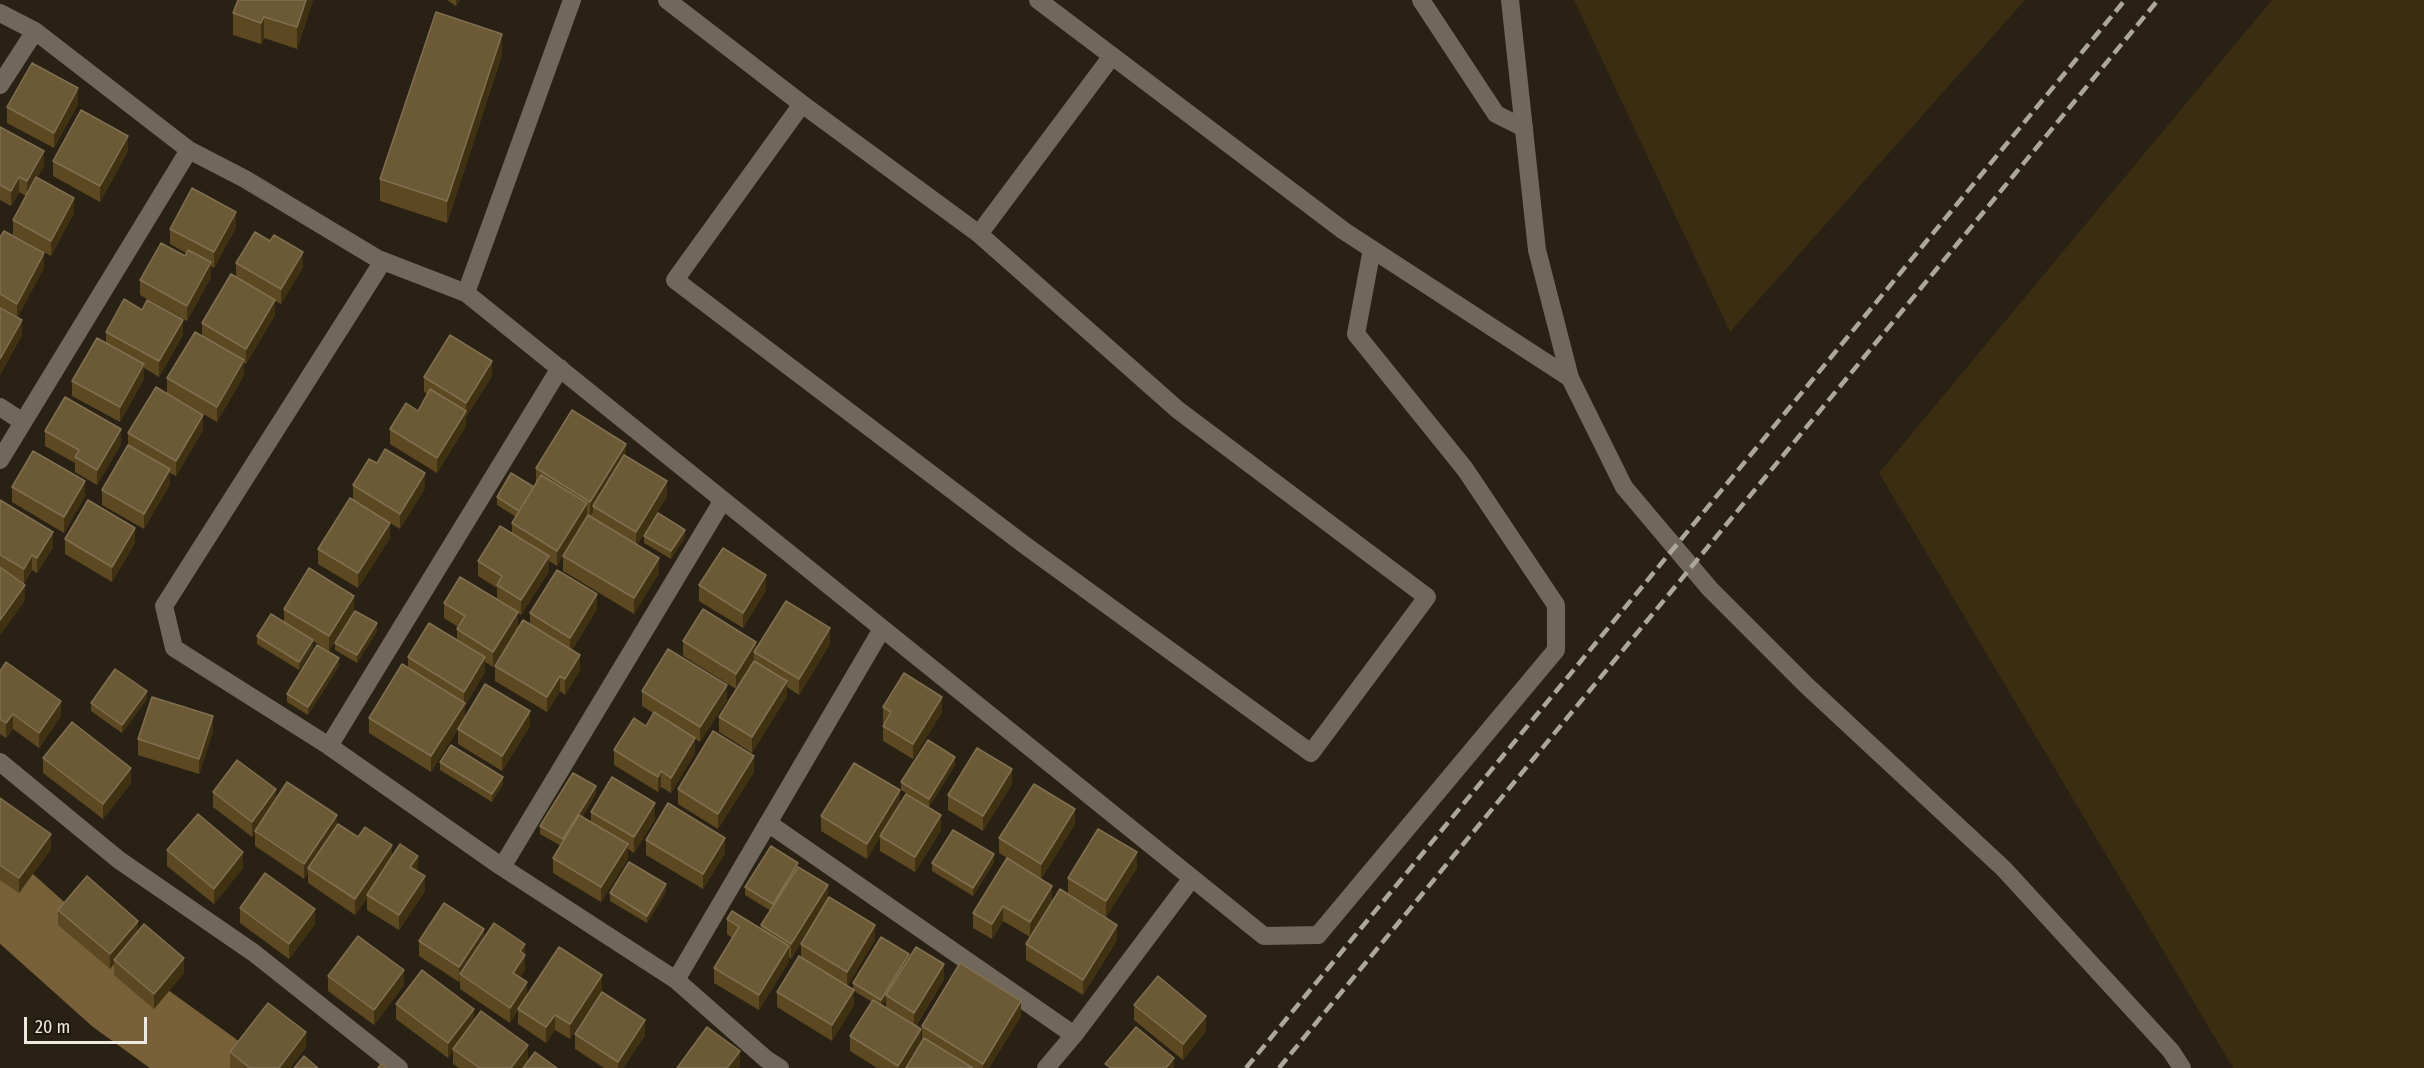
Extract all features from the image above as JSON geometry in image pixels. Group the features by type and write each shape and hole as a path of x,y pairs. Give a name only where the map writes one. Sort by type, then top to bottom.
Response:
{"street":[{"path":"466,293 572,0"},
{"path":"667,0 802,104 979,234 1178,410 1427,597 1311,753 1026,546 675,280 802,104"},
{"path":"1038,0 1344,231 1570,378"},
{"path":"1421,0 1496,114 1524,128"},
{"path":"1510,0 1537,250 1570,378 1624,487 1710,589 1806,685 2004,869 2171,1052 2182,1068"},
{"path":"0,13 34,31 189,150 244,179 383,261 466,293 1264,936 1318,935 1556,650 1556,605 1465,469 1356,334 1372,249"},
{"path":"0,85 34,31"},
{"path":"979,234 1112,56"},
{"path":"0,460 189,150"},
{"path":"383,261 164,606 174,648 329,746 502,867 676,980 768,1065"},
{"path":"329,746 560,368"},
{"path":"0,407 23,422"},
{"path":"502,867 723,500"},
{"path":"676,980 882,628"},
{"path":"0,762 119,860 254,953 399,1068"},
{"path":"768,823 1074,1035"},
{"path":"1046,1068 1074,1035 1192,879"}],"shaded area":[{"path":"1574,0 2025,0 1730,332"},
{"path":"2272,0 2424,0 2424,1068 2233,1068 1879,473"}],"building":[{"path":"238,0 306,0 297,27 264,17 261,23 233,13"},
{"path":"436,12 502,34 447,201 380,179"},
{"path":"32,63 78,88 54,133 7,107"},
{"path":"81,110 128,136 100,186 53,161"},
{"path":"0,127 44,151 27,181 19,177 11,191 0,185"},
{"path":"36,177 74,198 51,241 13,220"},
{"path":"192,188 236,212 214,252 170,229"},
{"path":"4,231 44,253 17,304 0,294 0,237"},
{"path":"255,232 270,241 274,235 303,252 281,289 236,263"},
{"path":"161,243 185,256 188,250 211,262 187,306 140,280"},
{"path":"231,274 275,300 246,349 202,323"},
{"path":"124,299 142,310 147,300 183,320 159,361 106,332"},
{"path":"0,308 22,320 0,359"},
{"path":"195,332 244,360 217,407 167,378"},
{"path":"450,335 492,361 466,403 424,377"},
{"path":"97,338 144,364 120,407 72,381"},
{"path":"156,387 203,415 176,461 128,433"},
{"path":"430,389 466,411 437,458 390,429 406,403 418,411"},
{"path":"65,397 121,429 97,470 75,457 79,450 45,431"},
{"path":"572,410 626,444 590,502 536,468"},
{"path":"128,445 170,469 144,514 102,490"},
{"path":"385,449 425,473 400,514 353,485 369,459 377,463"},
{"path":"33,451 85,481 64,517 12,487"},
{"path":"624,455 667,481 636,532 593,506"},
{"path":"511,473 534,487 519,511 497,497"},
{"path":"541,475 587,503 557,551 512,523"},
{"path":"350,498 390,523 358,573 318,549"},
{"path":"0,500 53,532 37,558 32,555 24,569 0,555"},
{"path":"88,500 135,528 112,567 65,539"},
{"path":"658,513 685,530 671,551 644,536"},
{"path":"588,515 659,558 634,598 563,556"},
{"path":"500,526 549,556 521,600 497,585 502,576 478,561"},
{"path":"723,548 766,575 743,613 699,585"},
{"path":"0,567 25,585 0,620"},
{"path":"309,568 354,596 329,636 284,609"},
{"path":"557,570 597,594 570,638 530,613"},
{"path":"460,577 518,612 493,652 457,629 465,616 444,603"},
{"path":"786,601 830,628 799,679 754,652"},
{"path":"703,609 756,642 736,674 683,641"},
{"path":"355,611 377,623 357,655 335,643"},
{"path":"271,614 313,640 299,662 257,636"},
{"path":"523,620 580,655 565,679 560,676 547,697 495,666"},
{"path":"429,623 485,657 464,692 408,657"},
{"path":"317,645 339,658 308,707 287,694"},
{"path":"668,649 727,685 700,727 642,691"},
{"path":"754,661 787,681 752,737 719,717"},
{"path":"6,662 61,701 39,733 13,714 6,723 0,719 0,671"},
{"path":"402,664 465,703 431,756 369,718"},
{"path":"115,669 147,691 122,725 91,703"},
{"path":"904,673 942,697 913,744 883,726 891,712 883,707"},
{"path":"485,684 530,711 502,756 458,729"},
{"path":"152,697 213,716 199,759 138,739"},
{"path":"654,712 695,738 671,778 661,771 658,777 614,750 634,718 646,726"},
{"path":"72,722 131,768 103,804 43,758"},
{"path":"713,731 754,756 718,814 678,789"},
{"path":"928,740 955,757 929,799 901,782"},
{"path":"451,745 503,777 492,794 440,762"},
{"path":"977,748 1012,769 983,816 948,795"},
{"path":"237,760 276,789 252,822 213,792"},
{"path":"854,763 900,790 867,844 821,816"},
{"path":"573,773 596,786 563,839 540,826"},
{"path":"612,777 655,803 634,837 591,812"},
{"path":"287,782 337,815 304,864 255,831"},
{"path":"1034,784 1075,809 1041,864 999,838"},
{"path":"906,794 941,815 915,857 880,836"},
{"path":"0,798 51,834 19,878 0,865"},
{"path":"668,803 725,838 703,874 646,840"},
{"path":"198,814 243,852 214,889 167,850"},
{"path":"579,815 628,844 601,887 553,858"},
{"path":"338,824 358,837 365,827 392,845 355,899 308,868"},
{"path":"1098,829 1137,852 1106,901 1068,878"},
{"path":"953,830 994,854 973,888 932,863"},
{"path":"400,844 418,856 410,867 425,876 399,915 367,895"},
{"path":"771,846 798,863 773,904 745,887"},
{"path":"1007,858 1052,886 1030,922 1003,906 992,924 973,913"},
{"path":"629,862 666,884 647,916 610,893"},
{"path":"798,867 828,885 791,944 761,925"},
{"path":"265,873 315,909 289,944 240,908"},
{"path":"87,876 138,921 110,954 58,910"},
{"path":"1060,889 1117,925 1083,980 1026,944"},
{"path":"829,897 875,925 847,972 801,944"},
{"path":"444,903 484,929 459,967 419,941"},
{"path":"732,911 789,946 759,995 714,968 739,927 727,919"},
{"path":"494,923 525,944 520,951 525,955 513,973 527,982 510,1008 460,974"},
{"path":"144,924 184,958 154,994 114,960"},
{"path":"358,936 404,970 374,1010 328,976"},
{"path":"881,937 909,954 881,1000 853,983"},
{"path":"559,947 602,975 570,1024 555,1015 546,1027 518,1009"},
{"path":"916,947 944,964 914,1013 886,995"},
{"path":"799,956 854,990 832,1025 777,992"},
{"path":"960,963 1021,1001 983,1064 922,1026"},
{"path":"422,970 474,1009 448,1043 396,1004"},
{"path":"1158,976 1206,1016 1183,1044 1134,1005"},
{"path":"602,992 645,1020 618,1062 575,1034"},
{"path":"873,1000 921,1029 898,1066 850,1036"},
{"path":"268,1003 306,1032 279,1068 250,1068 230,1052"},
{"path":"481,1011 528,1045 511,1068 480,1068 453,1049"},
{"path":"707,1027 740,1051 727,1068 677,1068"},
{"path":"1136,1027 1174,1058 1166,1068 1111,1068 1105,1064"},
{"path":"924,1038 973,1068 906,1068"},
{"path":"535,1052 557,1068 523,1068"},
{"path":"304,1056 318,1068 294,1068"}],"waterway":[{"path":"0,894 116,998 213,1068"}],"railway":[{"path":"1246,1068 2125,0"},
{"path":"1279,1068 2158,0"}]}
